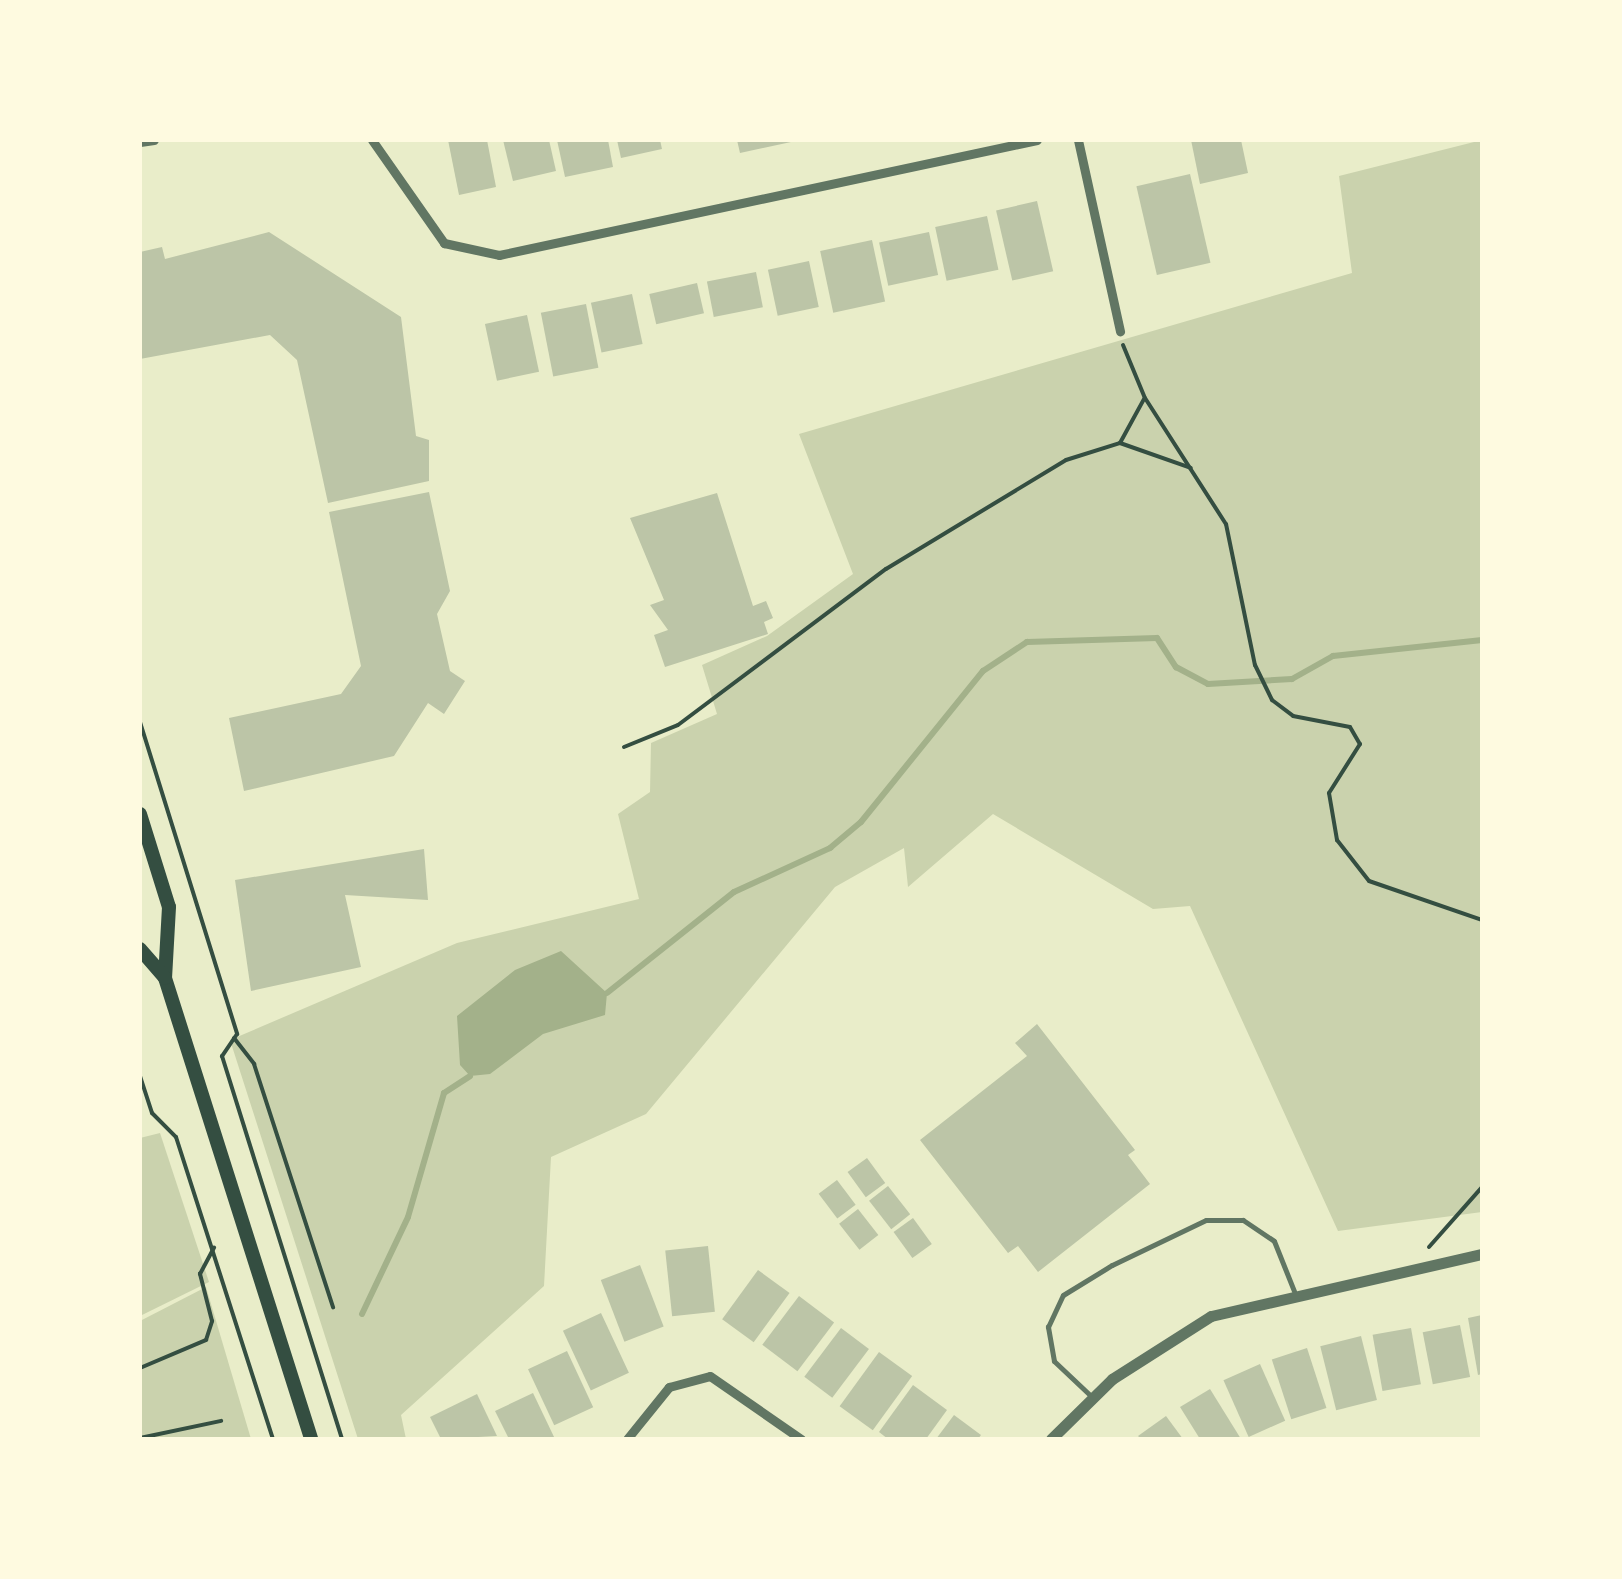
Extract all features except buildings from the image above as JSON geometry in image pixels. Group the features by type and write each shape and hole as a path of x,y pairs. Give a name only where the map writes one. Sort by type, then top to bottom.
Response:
{"main road":[{"path":"140,814 169,907 166,978 310,1439"},
{"path":"140,949 166,978"}],"street":[{"path":"140,142 154,140"},
{"path":"372,140 444,244 499,256 1037,140"},
{"path":"1078,140 1120,332"},
{"path":"1051,1439 1092,1398 1198,1323 1294,1291 1482,1254"},
{"path":"628,1439 669,1387 710,1376 801,1439"}],"lane":[{"path":"1092,1398 1054,1361 1048,1327 1063,1296 1112,1264 1206,1220 1243,1220 1274,1241 1294,1291"}],"path":[{"path":"1120,332 1145,398 1191,468 1240,564 1255,665 1272,700 1292,716 1350,727 1360,744 1329,793 1337,840 1369,882 1482,920"},
{"path":"1120,443 1145,398"},
{"path":"624,748 678,726 886,569 1066,460 1120,443 1191,468"},
{"path":"140,722 234,1038 254,1064 332,1307"},
{"path":"234,1038 222,1056 342,1439"},
{"path":"140,1076 152,1113 176,1137 273,1439"},
{"path":"1423,1266 1435,1231 1482,1186"},
{"path":"140,1368 206,1340 212,1321 200,1274 214,1248"},
{"path":"140,1437 220,1421"}],"shaded area":[{"path":"1482,140 1482,1212 1338,1231 1190,906 1153,909 993,814 908,887 904,848 835,887 646,1114 551,1157 544,1286 401,1415 406,1439 358,1439 230,1040 457,943 639,899 618,814 650,792 651,743 717,714 702,665 767,636 853,574 799,434 1352,273 1339,176"},
{"path":"561,951 607,993 605,1015 543,1034 490,1074 470,1076 460,1065 457,1016 515,970"},
{"path":"160,1133 209,1282 140,1316 140,1138"},
{"path":"206,1287 251,1439 140,1439 140,1321"}],"waterway":[{"path":"607,993 734,892 830,848 861,822 983,671 1027,642 1157,638 1176,667 1208,684 1292,679 1333,656 1482,640"},
{"path":"362,1314 408,1217 444,1093 470,1076"}]}
